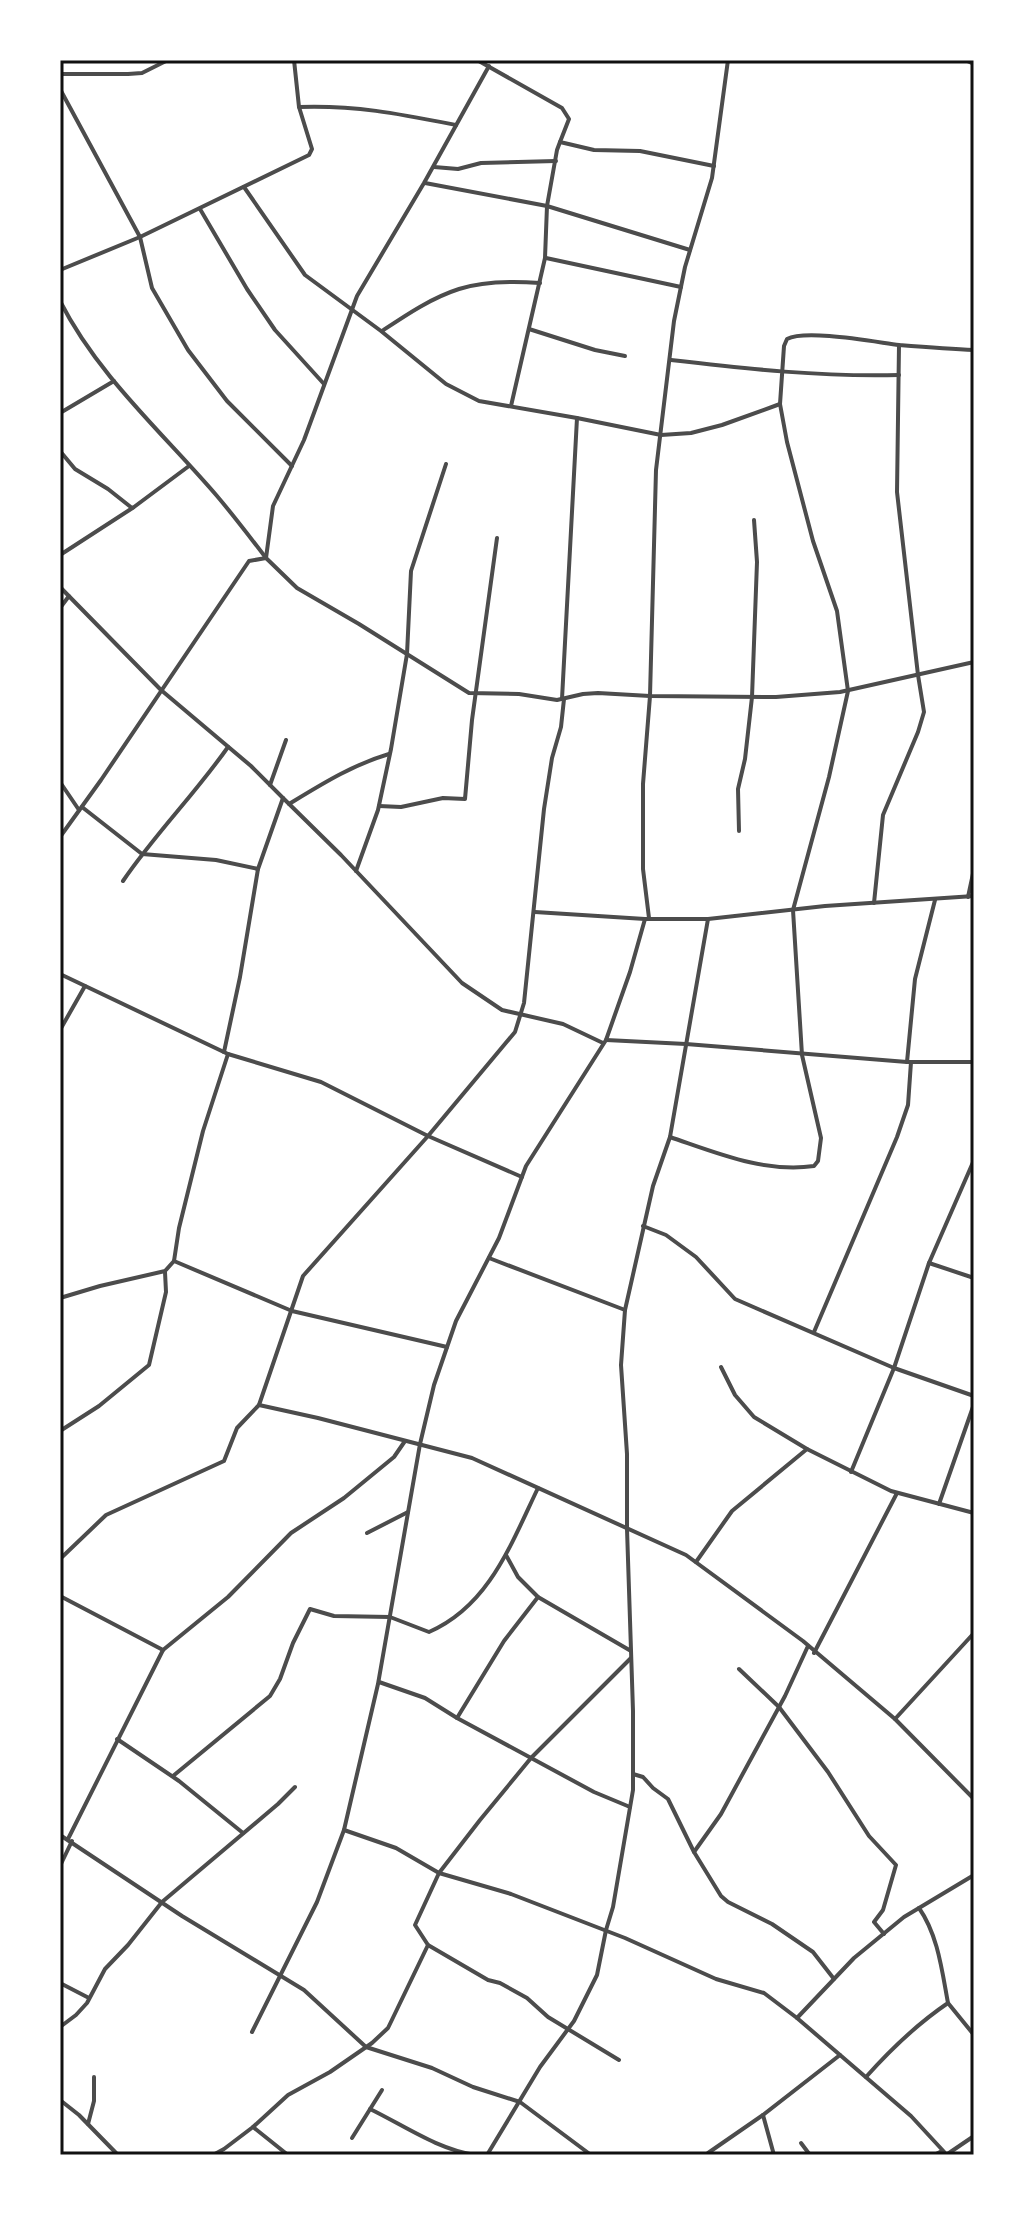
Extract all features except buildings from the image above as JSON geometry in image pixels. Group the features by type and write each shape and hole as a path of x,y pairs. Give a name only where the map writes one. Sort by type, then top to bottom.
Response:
{"street":[{"path":"60,74 142,73 168,60"},
{"path":"60,270 140,237 309,155 312,149 299,107 294,60"},
{"path":"477,60 567,113 569,119 557,150 547,206 545,258 511,407"},
{"path":"252,2032 317,1902 344,1830 378,1682 420,1444 434,1385 456,1321 499,1238 522,1177 539,1144 604,1041 647,919 643,869 643,784 650,696 656,470 674,321 690,250 712,178 728,60"},
{"path":"965,60 974,64"},
{"path":"266,558 273,506 304,440 357,296 434,167 489,66"},
{"path":"60,89 140,237 152,288 188,350 227,401 292,466"},
{"path":"299,107 340,106 389,111 456,125"},
{"path":"560,142 594,150 640,151 714,166"},
{"path":"434,167 458,169 481,163 556,161"},
{"path":"424,183 547,206 690,250"},
{"path":"244,187 305,275 446,384 479,401 661,435 691,433 722,425 780,404"},
{"path":"200,209 275,330 324,384"},
{"path":"545,258 681,287"},
{"path":"381,331 418,307 460,288 510,281 540,283"},
{"path":"60,301 114,381 217,496 266,558 297,588 469,693 519,694 553,700 598,693 752,697 848,691 974,662"},
{"path":"529,329 625,356"},
{"path":"670,1137 741,1161 781,1168 814,1166 818,1161 821,1138 802,1055 793,910 829,777 848,691 837,611 813,541 787,442 780,404 784,346 793,335 974,350"},
{"path":"874,903 883,815 924,712 897,492 899,345"},
{"path":"671,360 784,373 899,375"},
{"path":"60,413 114,381"},
{"path":"60,1559 106,1515 224,1461 237,1428 259,1405 303,1276 340,1238 515,1032 524,1003 544,809 552,758 561,727 577,418"},
{"path":"60,451 75,469 132,508"},
{"path":"356,871 379,806 389,754 407,654 411,571 446,464"},
{"path":"60,555 189,466"},
{"path":"739,831 738,789 745,759 752,697 757,562 754,520"},
{"path":"379,806 401,807 443,798 465,799 497,538"},
{"path":"60,837 249,561 266,558"},
{"path":"60,587 161,690 270,785 462,983 502,1010 563,1024 604,1041 686,1044 909,1062 974,1062"},
{"path":"60,608 69,596"},
{"path":"270,785 286,740"},
{"path":"123,881 228,747"},
{"path":"289,804 365,761 389,754"},
{"path":"60,782 81,808 142,854 216,860 258,869"},
{"path":"60,1298 165,1271 174,1261 203,1131 226,1053 258,869 283,798"},
{"path":"535,912 647,919 708,919 971,897 974,869"},
{"path":"814,1332 908,1105 915,979 935,900"},
{"path":"487,2155 540,2067 574,2021 597,1975 613,1907 633,1774 627,1454 621,1365 625,1310 653,1186 670,1137 708,919"},
{"path":"60,974 226,1053 321,1082 428,1136 522,1177"},
{"path":"60,1030 85,986"},
{"path":"851,1472 894,1368 929,1263 974,1160"},
{"path":"643,1226 666,1235 696,1257 735,1299 894,1368 974,1396"},
{"path":"489,1258 625,1310"},
{"path":"174,1261 292,1311 447,1347"},
{"path":"929,1263 974,1278"},
{"path":"60,1431 99,1406 149,1365 166,1292 165,1271"},
{"path":"721,1367 735,1395 754,1417 807,1449 897,1493 974,1513"},
{"path":"939,1504 974,1404"},
{"path":"259,1405 472,1458 686,1555 808,1646 895,1719 974,1799"},
{"path":"60,1866 117,1739 163,1650 228,1597 291,1533 344,1498 394,1457 405,1440"},
{"path":"696,1562 732,1511 807,1449"},
{"path":"173,1776 270,1696 310,1609 334,1616 390,1617 429,1632 449,1623 469,1607 485,1588 506,1555 538,1488"},
{"path":"814,1653 897,1493"},
{"path":"367,1533 408,1512"},
{"path":"506,1555 518,1577 538,1597 631,1651"},
{"path":"60,1596 163,1650"},
{"path":"457,1718 504,1641 538,1597"},
{"path":"895,1719 973,1635"},
{"path":"694,1852 721,1814 808,1646"},
{"path":"619,2060 548,2017 527,1998 488,1980 428,1945 415,1925 439,1873 531,1758 632,1657"},
{"path":"739,1669 779,1707 828,1772 869,1836 896,1865 883,1910 874,1922 884,1934"},
{"path":"378,1682 425,1698 594,1792 630,1807"},
{"path":"117,1739 173,1776 243,1833"},
{"path":"633,1774 643,1777 668,1799 694,1852 728,1902 772,1924 813,1952 834,1979"},
{"path":"60,2027 76,2015 105,1969 162,1902 295,1787"},
{"path":"344,1830 396,1848 439,1873 511,1894 606,1930 716,1979 764,1993 911,2116 945,2153"},
{"path":"60,1835 304,1990 366,2047 432,2068 473,2087 520,2102 591,2155"},
{"path":"797,2018 854,1958 919,1908 974,1875"},
{"path":"919,1908 928,1920 936,1944 948,2003 974,2035"},
{"path":"213,2155 253,2127 288,2095 330,2072 388,2028 428,1945"},
{"path":"60,1983 89,1998"},
{"path":"866,2077 925,2018 948,2003"},
{"path":"708,2153 840,2055"},
{"path":"88,2124 94,2101 94,2077"},
{"path":"352,2138 382,2090"},
{"path":"60,2100 118,2155"},
{"path":"370,2109 414,2131 423,2139 475,2155"},
{"path":"763,2115 774,2155"},
{"path":"253,2127 288,2155"},
{"path":"934,2155 945,2153 974,2136"},
{"path":"801,2143 810,2155"}]}
